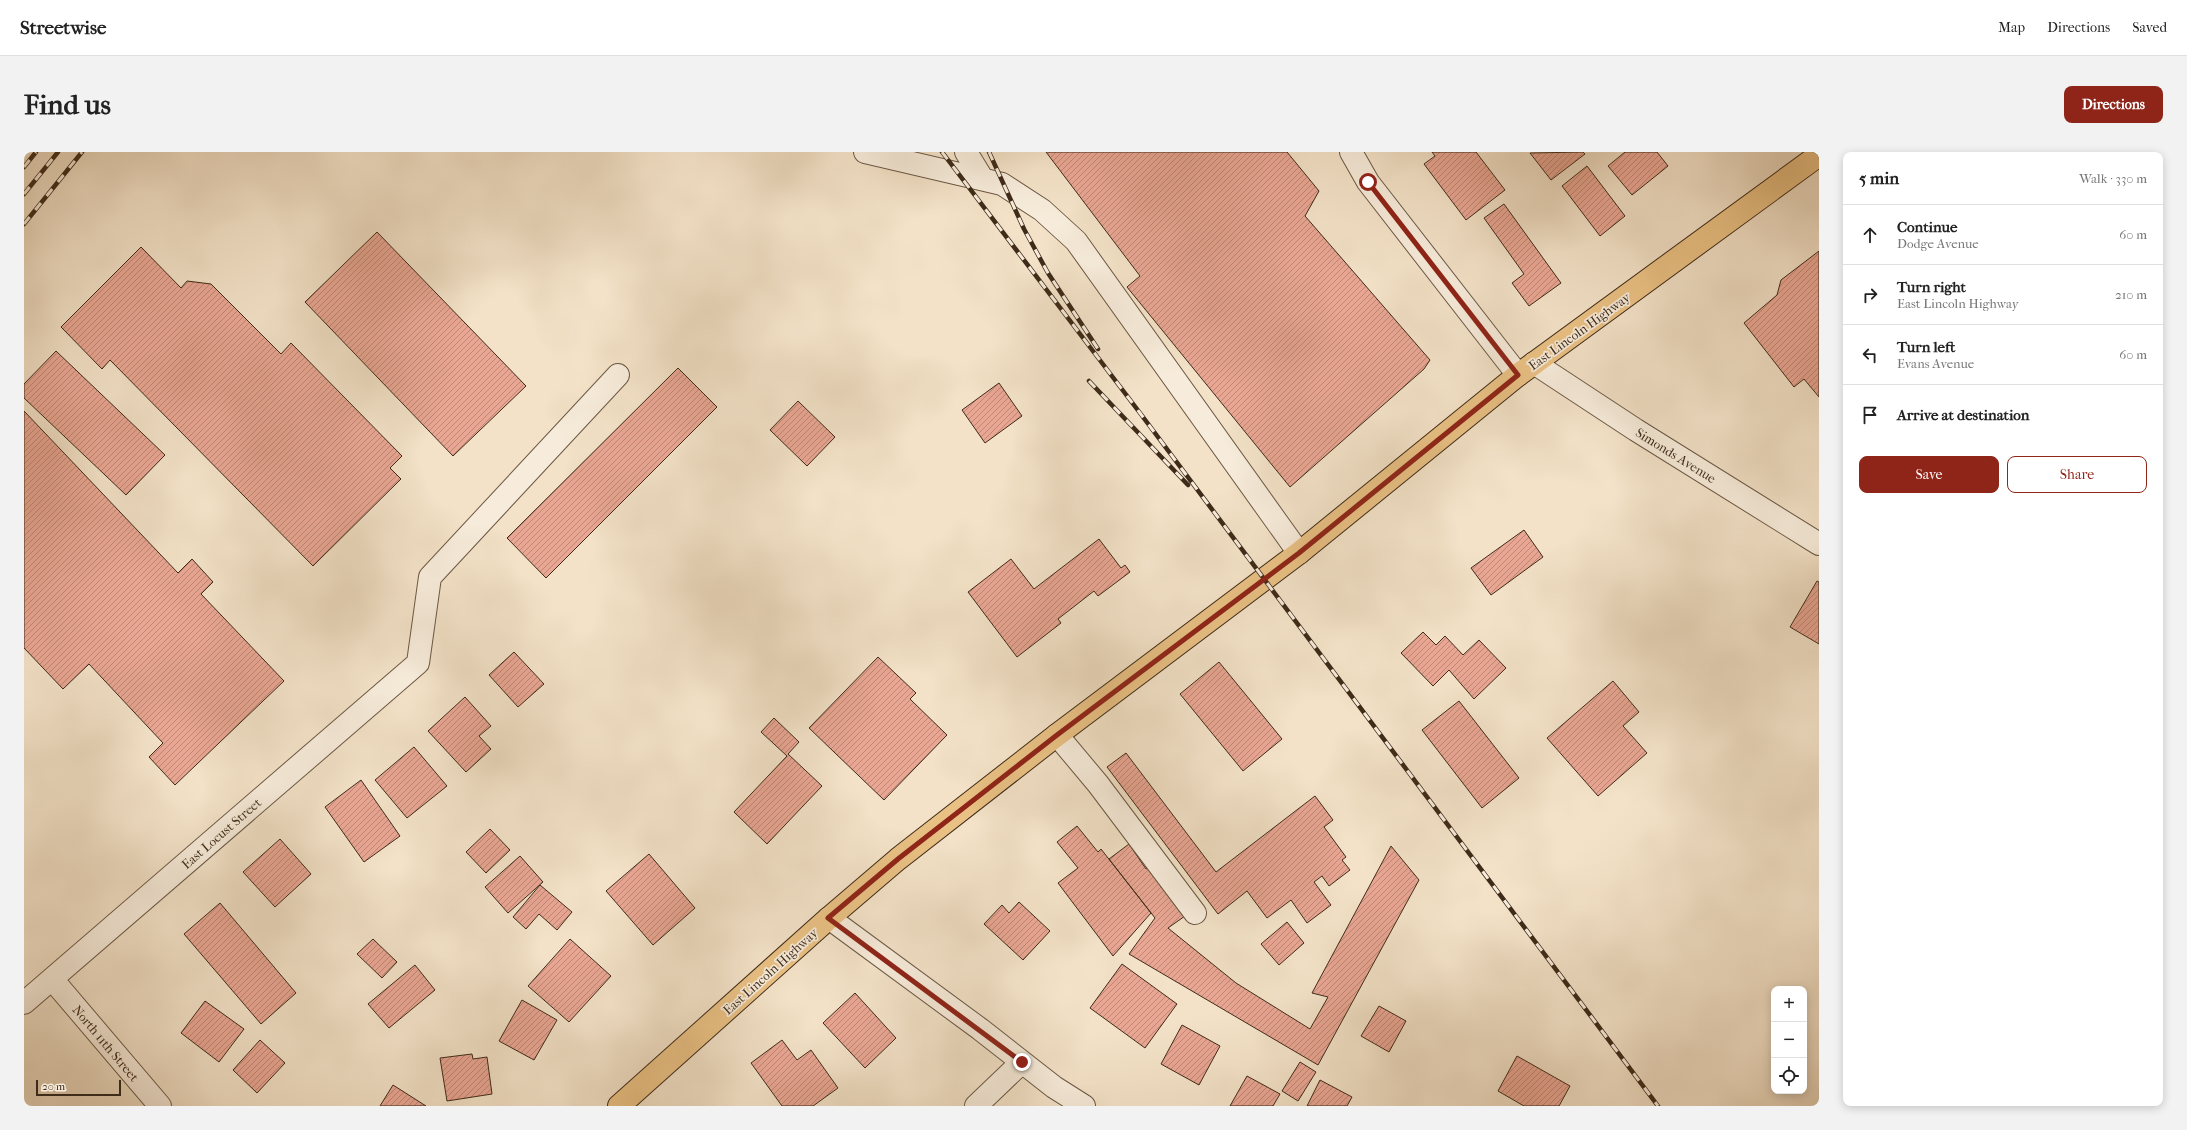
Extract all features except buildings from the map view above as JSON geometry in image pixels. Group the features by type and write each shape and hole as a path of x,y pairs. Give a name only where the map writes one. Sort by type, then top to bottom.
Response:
{"main road":[{"name":"East Lincoln Highway","path":"619,1106 828,918 898,859 1057,735 1299,553 1526,369 1819,155"}],"street":[{"path":"865,152 982,178 1002,184 1042,210 1076,241 1299,553"},
{"path":"966,152 982,178"},
{"name":"Simonds Avenue","path":"1351,152 1368,182 1526,369 1636,430 1819,544"},
{"name":"East Locust Street","path":"24,1003 418,663 430,577 618,375"},
{"path":"1057,735 1098,784 1195,913"},
{"path":"828,918 1054,1087 1084,1106"},
{"name":"North 11th Street","path":"52,979 160,1106"},
{"path":"976,1106 1022,1062"}],"railway":[{"path":"24,167 36,152"},
{"path":"24,194 58,152"},
{"path":"24,224 82,152"},
{"path":"942,152 1140,413 1658,1106"},
{"path":"989,152 1024,229 1048,273 1098,349"},
{"path":"1089,381 1188,485"}],"route":[{"path":"1022,1062 980,1029 828,918 898,859 1057,735 1299,553 1518,375 1368,182"}]}
